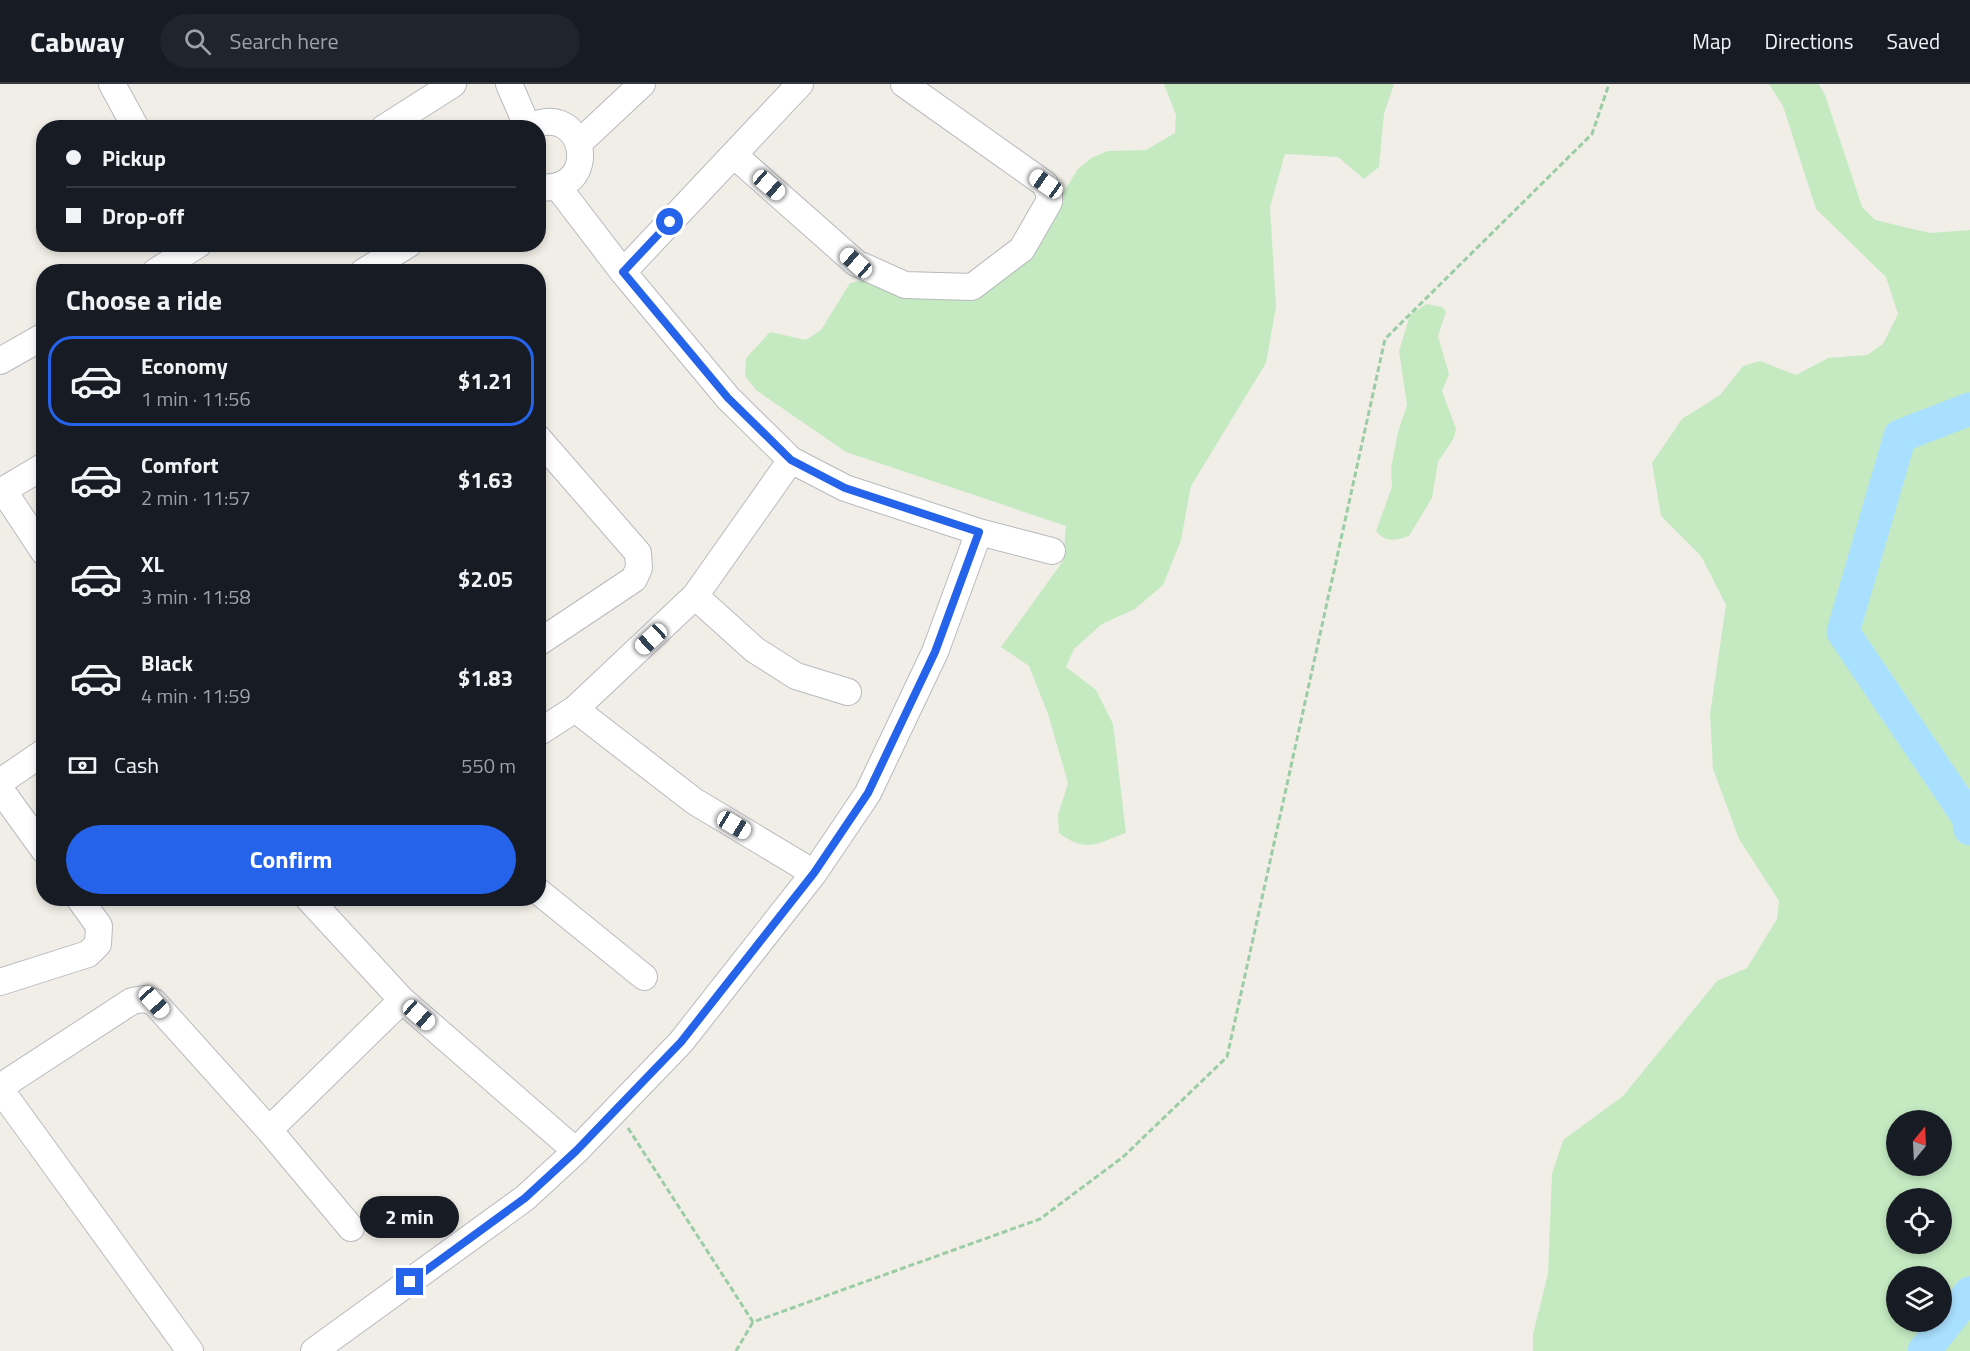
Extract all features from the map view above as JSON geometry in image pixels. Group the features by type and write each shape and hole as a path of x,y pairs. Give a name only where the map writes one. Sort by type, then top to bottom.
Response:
{"street":[{"path":"112,84 132,120"},
{"path":"397,120 453,84"},
{"path":"509,84 525,120"},
{"path":"579,143 642,84"},
{"path":"623,272 800,84"},
{"path":"734,155 856,263 904,285 972,287 1022,249 1049,202 1046,184 904,84"},
{"path":"546,121 557,123 574,134 579,143 580,164 568,182 548,187 623,272 728,398 791,460 845,488 979,532 1052,551"},
{"path":"168,264 186,252"},
{"path":"376,264 396,252"},
{"path":"0,361 36,341"},
{"path":"546,447 638,553 639,568 634,579 546,638"},
{"path":"546,728 575,709 695,596 791,460"},
{"path":"36,471 2,491 36,540"},
{"path":"314,1351 525,1198 576,1151 681,1042 814,873 868,793 935,652 979,532"},
{"path":"695,596 755,650 796,676 848,692"},
{"path":"575,709 694,801 814,873"},
{"path":"0,782 36,757"},
{"path":"0,789 36,839"},
{"path":"546,897 644,977"},
{"path":"0,981 88,954 99,944 99,926 85,906"},
{"path":"315,906 402,1000 576,1151"},
{"path":"190,1351 0,1088 132,1002 144,999 154,1002 269,1130 351,1228"},
{"path":"269,1130 402,1000"}],"path":[{"path":"736,1351 753,1322 1040,1219 1123,1157 1227,1057 1385,339 1592,134 1609,84"},
{"path":"616,1109 753,1322"}],"green space":[{"path":"1164,84 1394,84 1384,114 1379,167 1364,179 1338,157 1285,154 1270,207 1276,307 1266,363 1191,486 1181,540 1163,585 1135,609 1102,624 1074,649 1066,667 1096,690 1113,724 1126,833 1099,843 1085,845 1059,833 1058,815 1068,783 1048,714 1029,666 1001,647 1063,561 1066,526 846,452 756,390 745,376 746,358 770,332 806,340 821,330 850,283 880,277 935,291 1030,249 1077,170 1091,158 1108,151 1146,150 1175,133 1176,115"},
{"path":"1769,84 1819,84 1825,95 1862,207 1875,220 1930,233 1970,230 1970,1351 1533,1351 1533,1334 1548,1274 1552,1174 1563,1140 1623,1096 1717,981 1747,968 1777,919 1779,901 1739,839 1713,769 1710,714 1726,605 1701,556 1661,516 1652,463 1682,419 1720,395 1743,366 1760,361 1796,375 1828,358 1867,355 1883,344 1898,314 1886,277 1816,209 1783,106"},
{"path":"1426,304 1442,307 1446,312 1438,336 1449,374 1442,391 1456,429 1454,438 1438,462 1432,498 1409,536 1395,540 1388,539 1376,531 1392,487 1391,468 1398,432 1407,405 1399,351 1410,315"}],"waterway":[{"path":"1970,409 1900,436 1843,632 1968,817 1970,829"},
{"path":"1924,1351 1970,1293"}],"route":[{"path":"410,1282 525,1198 576,1151 681,1042 814,873 868,793 935,652 979,532 845,488 791,460 728,398 623,272 670,222"}]}
